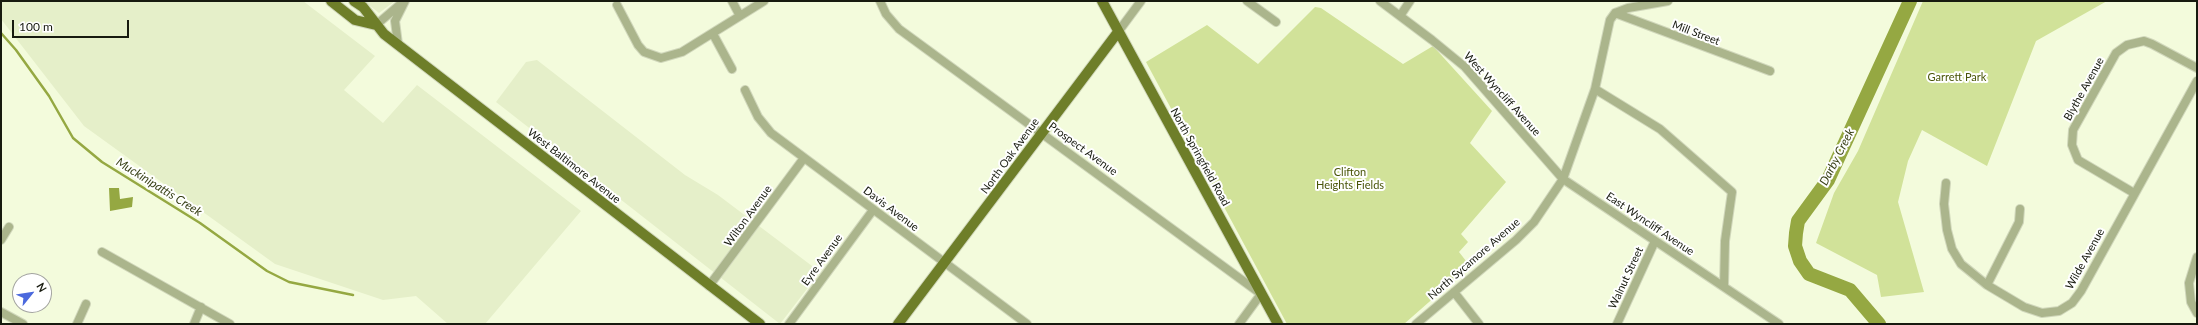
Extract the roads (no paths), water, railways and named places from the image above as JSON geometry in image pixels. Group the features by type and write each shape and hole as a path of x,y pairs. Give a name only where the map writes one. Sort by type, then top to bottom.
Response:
{"main road":[{"path":"331,1 355,20 376,25"},
{"path":"354,1 363,7 376,25"},
{"name":"North Springfield Road","path":"1102,1 1278,324"},
{"name":"West Baltimore Avenue","path":"376,25 398,44 760,324"},
{"name":"North Oak Avenue","path":"898,324 1118,32"}],"street":[{"path":"376,25 404,1"},
{"path":"398,44 395,21 404,1"},
{"path":"732,1 740,16"},
{"path":"616,4 638,45 644,52 653,57 662,58 672,56 713,34 764,1"},
{"name":"Prospect Avenue","path":"880,1 886,14 899,29 1261,294"},
{"name":"North Oak Avenue","path":"1118,32 1141,1"},
{"path":"1247,1 1276,22"},
{"name":"West Wyncliff Avenue","path":"1380,1 1465,67 1563,179"},
{"path":"1400,16 1410,1"},
{"path":"1615,13 1628,8 1668,1"},
{"name":"Mill Street","path":"1615,13 1770,71"},
{"name":"North Sycamore Avenue","path":"1416,324 1521,236 1534,222 1563,179 1595,89 1610,20 1615,13"},
{"path":"713,34 732,69"},
{"name":"Blythe Avenue","path":"2134,194 2078,160 2072,145 2073,130 2116,53 2127,45 2144,42 2152,44 2197,68"},
{"name":"Wilde Avenue","path":"1946,183 1944,204 1947,230 1952,249 1961,264 1987,285 2024,307 2042,313 2059,311 2072,303 2081,291 2197,81"},
{"path":"1595,89 1660,129 1732,192 1725,241 1724,287"},
{"name":"Davis Avenue","path":"745,90 758,117 771,133 1027,324"},
{"name":"Wilton Avenue","path":"709,286 804,158"},
{"name":"East Wyncliff Avenue","path":"1563,179 1779,324"},
{"path":"1987,285 2019,222 2020,209"},
{"name":"Eyre Avenue","path":"789,324 873,210"},
{"path":"1,240 9,227"},
{"name":"Walnut Street","path":"1617,324 1655,241"},
{"path":"102,252 230,324"},
{"path":"2197,257 2189,283 2191,302 2197,313"},
{"path":"1454,292 1479,324"},
{"path":"1239,324 1261,294"},
{"path":"77,324 86,304"},
{"path":"194,324 202,307"},
{"path":"1,312 23,324"}],"waterway":[{"name":"Darby Creek","path":"1879,324 1850,290 1809,274 1800,261 1795,246 1796,233 1798,221 1828,180 1910,1"},
{"name":"Muckinipattis Creek","path":"1,33 16,50 49,96 73,138 102,162 200,223 267,271 289,282 353,295"}],"park label":[{"name":"Garrett Park","path":"1957,77"},
{"name":"Clifton Heights Fields","path":"1350,178"}]}
